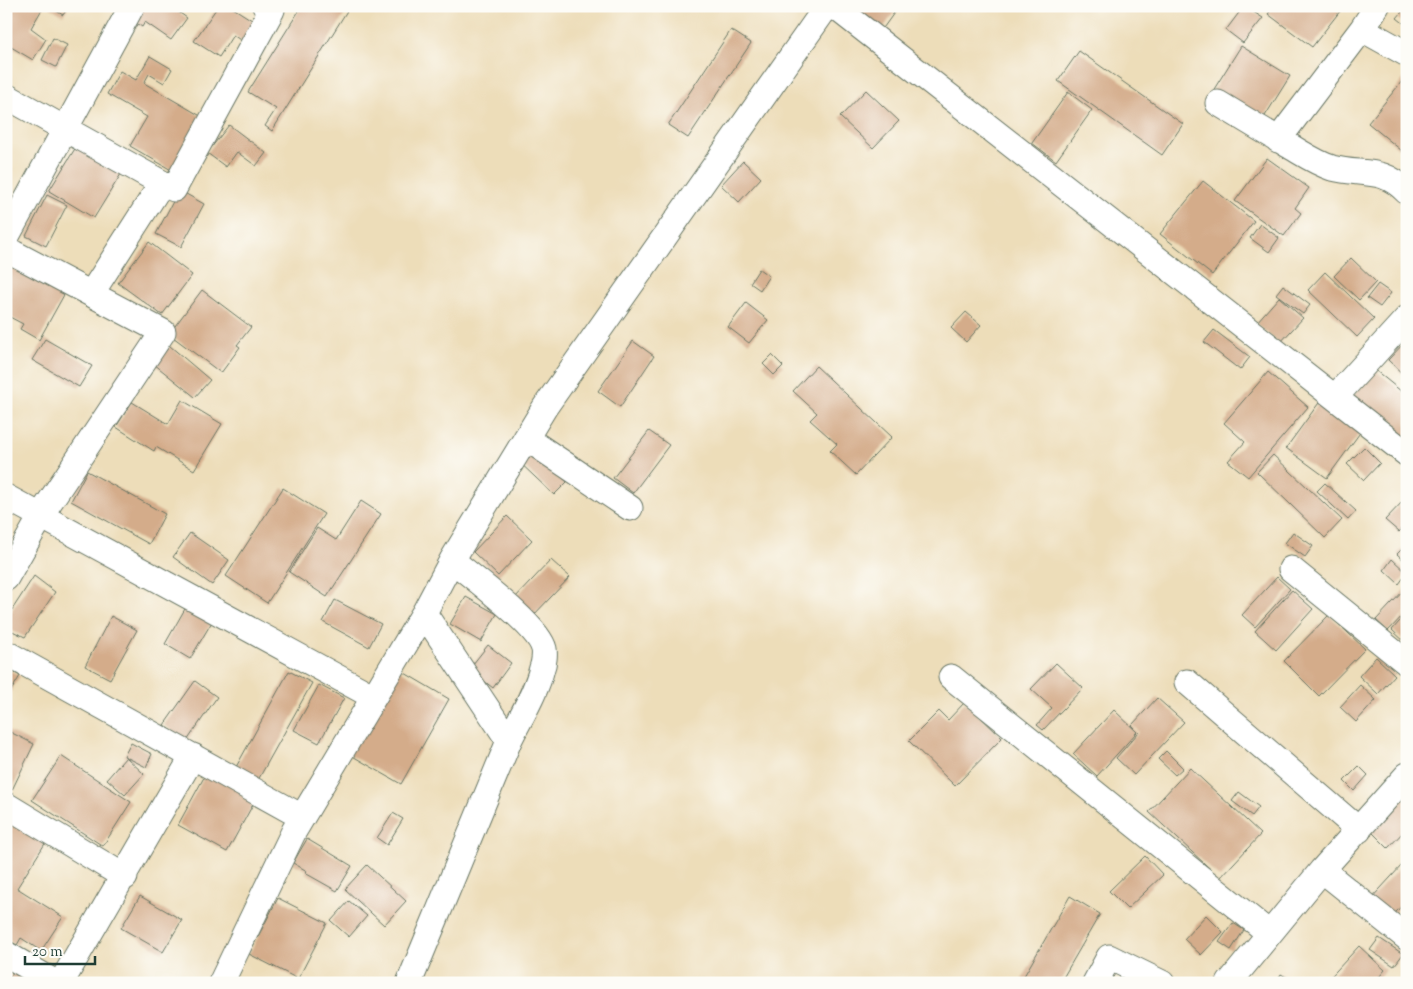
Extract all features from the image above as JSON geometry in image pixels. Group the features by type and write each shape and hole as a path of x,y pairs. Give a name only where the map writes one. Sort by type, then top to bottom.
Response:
{"street":[{"path":"6,238 132,6"},
{"path":"6,96 174,189 272,10 265,6"},
{"path":"221,983 302,817 424,613 452,560 545,407 827,6"},
{"path":"834,6 1407,454"},
{"path":"1278,140 1362,29 1377,6"},
{"path":"1362,29 1407,54"},
{"path":"1218,103 1278,140 1331,168 1351,172 1377,172 1401,185 1407,192"},
{"path":"91,294 162,183"},
{"path":"6,249 163,332 41,516 6,578"},
{"path":"1335,397 1407,318"},
{"path":"526,438 630,508"},
{"path":"6,497 374,697"},
{"path":"408,983 509,741 543,667 544,649 536,633 452,560"},
{"path":"1291,569 1407,663"},
{"path":"424,613 509,741"},
{"path":"6,653 302,817"},
{"path":"951,677 1269,933"},
{"path":"1187,682 1359,830"},
{"path":"61,983 125,876 193,756"},
{"path":"1229,983 1322,870 1407,775"},
{"path":"6,805 125,876"},
{"path":"1322,870 1407,938"},
{"path":"6,954 56,983"},
{"path":"1094,983 1109,957 1162,983"}],"building":[{"path":"6,6 44,6 31,28 46,39 33,60 6,44"},
{"path":"48,6 69,6 63,15"},
{"path":"135,6 170,6 187,18 171,40 145,22 142,27 127,17"},
{"path":"218,6 230,6 255,22 243,42 233,35 219,57 194,41"},
{"path":"302,6 350,6 272,131 265,126 276,109 248,92"},
{"path":"867,6 899,6 876,38 855,22"},
{"path":"1244,6 1263,18 1243,43 1226,30"},
{"path":"1274,6 1344,6 1312,47 1268,14"},
{"path":"1407,6 1407,26 1397,18"},
{"path":"731,30 751,43 688,138 668,125"},
{"path":"53,38 67,45 56,67 42,60"},
{"path":"1241,46 1290,76 1260,124 1211,94"},
{"path":"1079,51 1183,124 1162,155 1058,81"},
{"path":"150,56 172,69 164,83 149,74 144,83 204,118 173,171 130,146 147,117 107,94 120,71 136,80"},
{"path":"1407,75 1407,155 1368,123"},
{"path":"866,90 899,121 873,148 840,117"},
{"path":"1068,92 1092,110 1056,161 1032,143"},
{"path":"229,125 266,153 256,166 237,152 226,167 207,153"},
{"path":"76,147 121,174 94,218 49,191"},
{"path":"1267,158 1309,188 1295,208 1301,213 1284,236 1235,201"},
{"path":"743,161 761,178 739,202 721,185"},
{"path":"1203,181 1254,221 1212,275 1160,234"},
{"path":"179,190 204,204 181,247 156,234"},
{"path":"47,195 67,205 46,246 26,236"},
{"path":"1260,224 1279,238 1269,252 1250,238"},
{"path":"149,242 192,275 162,315 118,283"},
{"path":"1351,258 1376,282 1359,300 1334,276"},
{"path":"6,260 65,293 39,340 20,329 23,324 6,315"},
{"path":"759,269 769,276 760,290 750,283"},
{"path":"1325,272 1374,319 1357,337 1308,290"},
{"path":"1378,284 1391,293 1380,307 1367,298"},
{"path":"1283,285 1310,305 1303,314 1276,294"},
{"path":"202,290 251,327 237,345 240,347 221,373 169,334"},
{"path":"1279,297 1303,318 1279,344 1256,323"},
{"path":"746,303 768,320 749,343 728,327"},
{"path":"966,312 981,325 966,342 951,328"},
{"path":"1214,330 1250,357 1240,370 1204,342"},
{"path":"1407,330 1407,378 1388,360 1406,341 1401,336"},
{"path":"45,339 92,366 79,387 32,360"},
{"path":"633,341 654,356 620,407 598,391"},
{"path":"170,346 210,380 195,397 154,364"},
{"path":"772,355 783,366 774,375 763,364"},
{"path":"816,366 892,437 856,475 830,451 837,444 810,420 817,413 793,391"},
{"path":"1375,370 1407,396 1407,444 1352,397"},
{"path":"1268,372 1308,407 1248,477 1228,461 1245,442 1224,423"},
{"path":"182,400 222,424 194,470 156,447 154,451 116,427 132,402 168,424"},
{"path":"1321,400 1362,430 1327,478 1286,448"},
{"path":"649,431 669,445 633,493 613,478"},
{"path":"529,446 567,482 554,495 516,459"},
{"path":"1364,447 1380,463 1364,480 1347,464"},
{"path":"1273,455 1342,520 1325,538 1257,472"},
{"path":"87,471 165,514 149,544 71,501"},
{"path":"1325,483 1356,511 1348,520 1317,491"},
{"path":"283,488 324,514 267,603 226,576"},
{"path":"1405,499 1407,501 1407,524 1399,532 1385,520"},
{"path":"361,501 381,514 327,597 289,572 317,528 336,540"},
{"path":"507,516 532,540 498,576 473,552"},
{"path":"1293,532 1313,546 1305,557 1285,543"},
{"path":"190,533 229,560 212,585 173,557"},
{"path":"1407,544 1407,563 1397,554"},
{"path":"1392,559 1407,573 1399,584 1384,570"},
{"path":"551,560 570,577 531,618 513,600"},
{"path":"34,576 55,592 25,637 6,628 6,619"},
{"path":"1277,577 1290,589 1255,627 1242,615"},
{"path":"1407,587 1407,611 1388,631 1376,620"},
{"path":"1292,590 1313,609 1276,650 1255,631"},
{"path":"466,597 497,614 481,642 450,624"},
{"path":"190,600 216,615 190,659 165,644"},
{"path":"335,600 381,624 369,647 323,622"},
{"path":"1407,613 1407,644 1392,630"},
{"path":"1329,615 1365,649 1319,696 1284,661"},
{"path":"111,616 137,630 110,679 85,666"},
{"path":"488,645 511,663 493,688 469,669"},
{"path":"1376,657 1395,675 1378,694 1359,676"},
{"path":"1056,663 1083,688 1043,730 1037,725 1052,708 1031,689"},
{"path":"6,668 20,676 6,699"},
{"path":"398,669 449,699 401,784 349,754"},
{"path":"289,671 312,683 258,780 236,767"},
{"path":"195,681 217,697 187,741 164,725"},
{"path":"319,685 344,698 319,743 294,730"},
{"path":"1360,685 1376,700 1356,722 1340,707"},
{"path":"1157,698 1184,722 1134,775 1116,758 1139,732 1132,725"},
{"path":"965,702 1002,738 955,786 909,741 939,711 948,720"},
{"path":"1114,710 1137,732 1097,776 1073,754"},
{"path":"6,730 34,744 12,790 6,788"},
{"path":"131,743 152,754 146,767 124,756"},
{"path":"1166,751 1183,768 1175,775 1158,759"},
{"path":"61,756 131,802 103,846 32,800"},
{"path":"126,757 144,774 125,795 107,779"},
{"path":"1359,766 1368,775 1354,791 1344,781"},
{"path":"1190,768 1261,834 1220,878 1149,812"},
{"path":"208,770 257,797 227,852 178,825"},
{"path":"1239,792 1259,807 1252,816 1232,801"},
{"path":"1403,795 1407,798 1407,828 1388,848 1370,830"},
{"path":"393,813 403,819 387,845 377,838"},
{"path":"6,817 46,842 17,888 63,917 41,951 21,938 17,945 6,939"},
{"path":"307,839 352,866 337,891 305,873 307,871 293,863"},
{"path":"1145,856 1163,875 1127,909 1109,891"},
{"path":"367,865 406,901 384,925 345,889"},
{"path":"1402,865 1407,869 1407,900 1388,921 1368,902"},
{"path":"140,896 182,920 163,952 121,928"},
{"path":"1070,896 1100,914 1060,983 1020,983"},
{"path":"278,898 327,923 298,979 249,954"},
{"path":"349,901 367,916 349,937 331,921"},
{"path":"1206,915 1223,932 1201,955 1184,939"},
{"path":"1233,923 1244,930 1231,950 1219,942"},
{"path":"1379,938 1403,954 1394,966 1370,950"},
{"path":"1359,946 1385,970 1374,983 1325,983"},
{"path":"15,969 34,983 6,983"},
{"path":"1281,974 1296,983 1276,983"}]}
